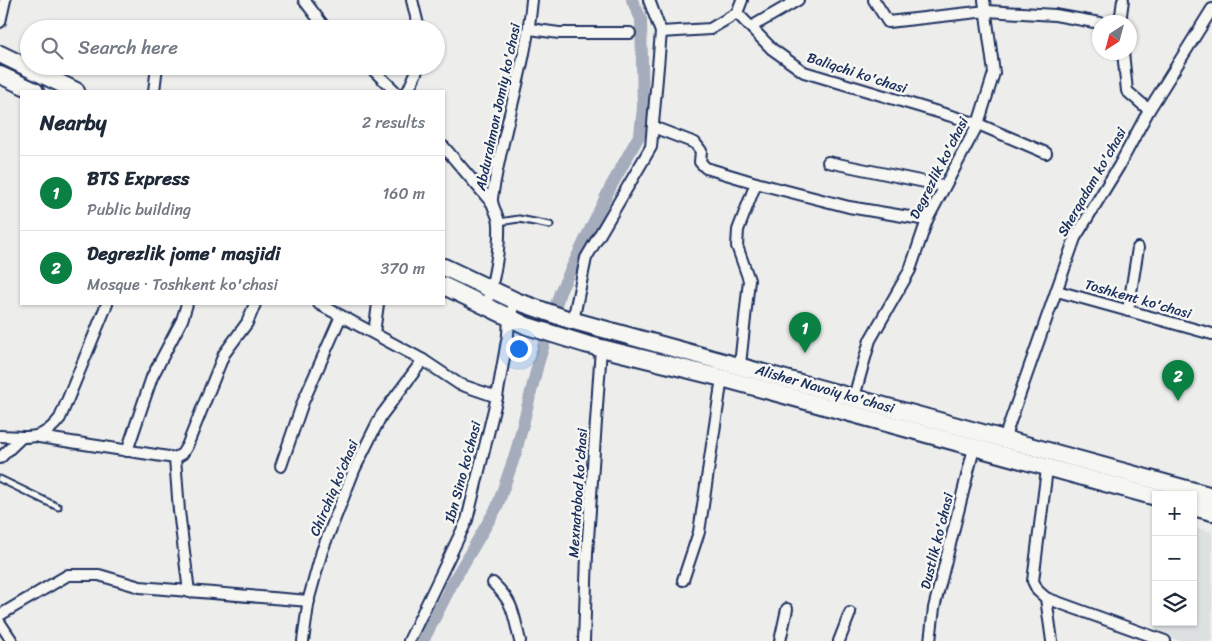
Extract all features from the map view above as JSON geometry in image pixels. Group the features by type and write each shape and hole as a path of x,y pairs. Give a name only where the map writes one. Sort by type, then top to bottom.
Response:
{"main road":[{"path":"0,54 20,64"},
{"path":"0,75 32,90"},
{"path":"43,75 74,90"},
{"name":"Alisher Navoiy ko'chasi","path":"445,268 492,291 570,320 740,365 1212,496"},
{"name":"Alisher Navoiy ko'chasi","path":"445,286 509,318 560,336 722,378 1047,469 1152,496"},
{"path":"1197,508 1212,512"}],"street":[{"path":"0,22 5,0"},
{"path":"304,0 319,20"},
{"path":"412,0 416,20"},
{"name":"Abdurahmon Jomiy ko'chasi","path":"500,222 491,202 501,144 525,58 532,0"},
{"path":"570,320 586,258 651,147 661,32 649,0"},
{"path":"661,32 710,29 737,13 742,0"},
{"path":"751,27 798,0"},
{"path":"874,0 888,22 986,11 1055,15 1092,22"},
{"name":"Degrezlik ko'chasi","path":"854,397 870,340 910,270 927,220 978,124 994,73 984,0"},
{"path":"1121,15 1123,0"},
{"name":"Sherqadam ko'chasi","path":"1004,439 1074,238 1119,166 1149,110 1212,9"},
{"name":"Baliqchi ko'chasi","path":"737,13 772,49 804,72 978,124 1046,153"},
{"path":"530,29 560,33 630,33"},
{"path":"1124,60 1127,91 1149,110"},
{"path":"154,90 156,75"},
{"path":"378,75 394,90"},
{"path":"408,90 414,75"},
{"path":"653,127 695,144 701,151 700,162 706,168 849,207 927,220"},
{"path":"445,148 491,202"},
{"path":"828,162 944,186"},
{"path":"740,365 749,280 738,246 738,230 756,183"},
{"path":"485,306 492,291 500,222"},
{"path":"1128,311 1138,248"},
{"name":"Toshkent ko'chasi","path":"1057,291 1212,334"},
{"name":"Ibn Sino ko‘chasi","path":"409,641 467,520 497,397 508,335 509,318 516,301"},
{"path":"39,437 51,430 60,418 107,305"},
{"path":"127,452 152,377 182,320 186,305"},
{"path":"0,436 39,437 175,458 182,454 187,446 224,354 247,323 256,305"},
{"path":"321,305 423,360 459,384 497,397"},
{"path":"374,333 378,305"},
{"path":"281,466 303,402 341,316"},
{"name":"Mexnatobod ko'chasi","path":"584,641 587,554 601,348"},
{"name":"Chirchiq ko’chasi","path":"302,641 308,600 322,551 355,468 381,416 423,360"},
{"path":"683,580 699,532 722,378"},
{"path":"0,458 22,436"},
{"name":"Dustlik ko'chasi","path":"930,641 934,608 974,448"},
{"path":"175,458 179,511 189,592"},
{"path":"1047,469 1033,581 1038,591 1046,598 1164,641"},
{"path":"0,615 68,575 99,575 140,587 308,600"},
{"path":"493,582 507,596 512,605 520,641"},
{"path":"1046,598 1052,641"},
{"path":"780,641 787,609"},
{"path":"840,641 850,613"},
{"path":"0,624 12,641"}],"lane":[{"path":"500,222 519,219 550,225"},
{"path":"0,479 58,507"}],"shaded area":[{"path":"1197,528 1212,532 1212,641 1180,641 1154,633 1156,626 1197,626"}],"waterway":[{"path":"423,641 453,582 497,507 516,452 538,364 560,292 610,188 640,134 643,108 641,19 632,0"}],"place":[{"name":"BTS Express","path":"805,353"},
{"name":"Degrezlik jome' masjidi","path":"1178,401"}]}
